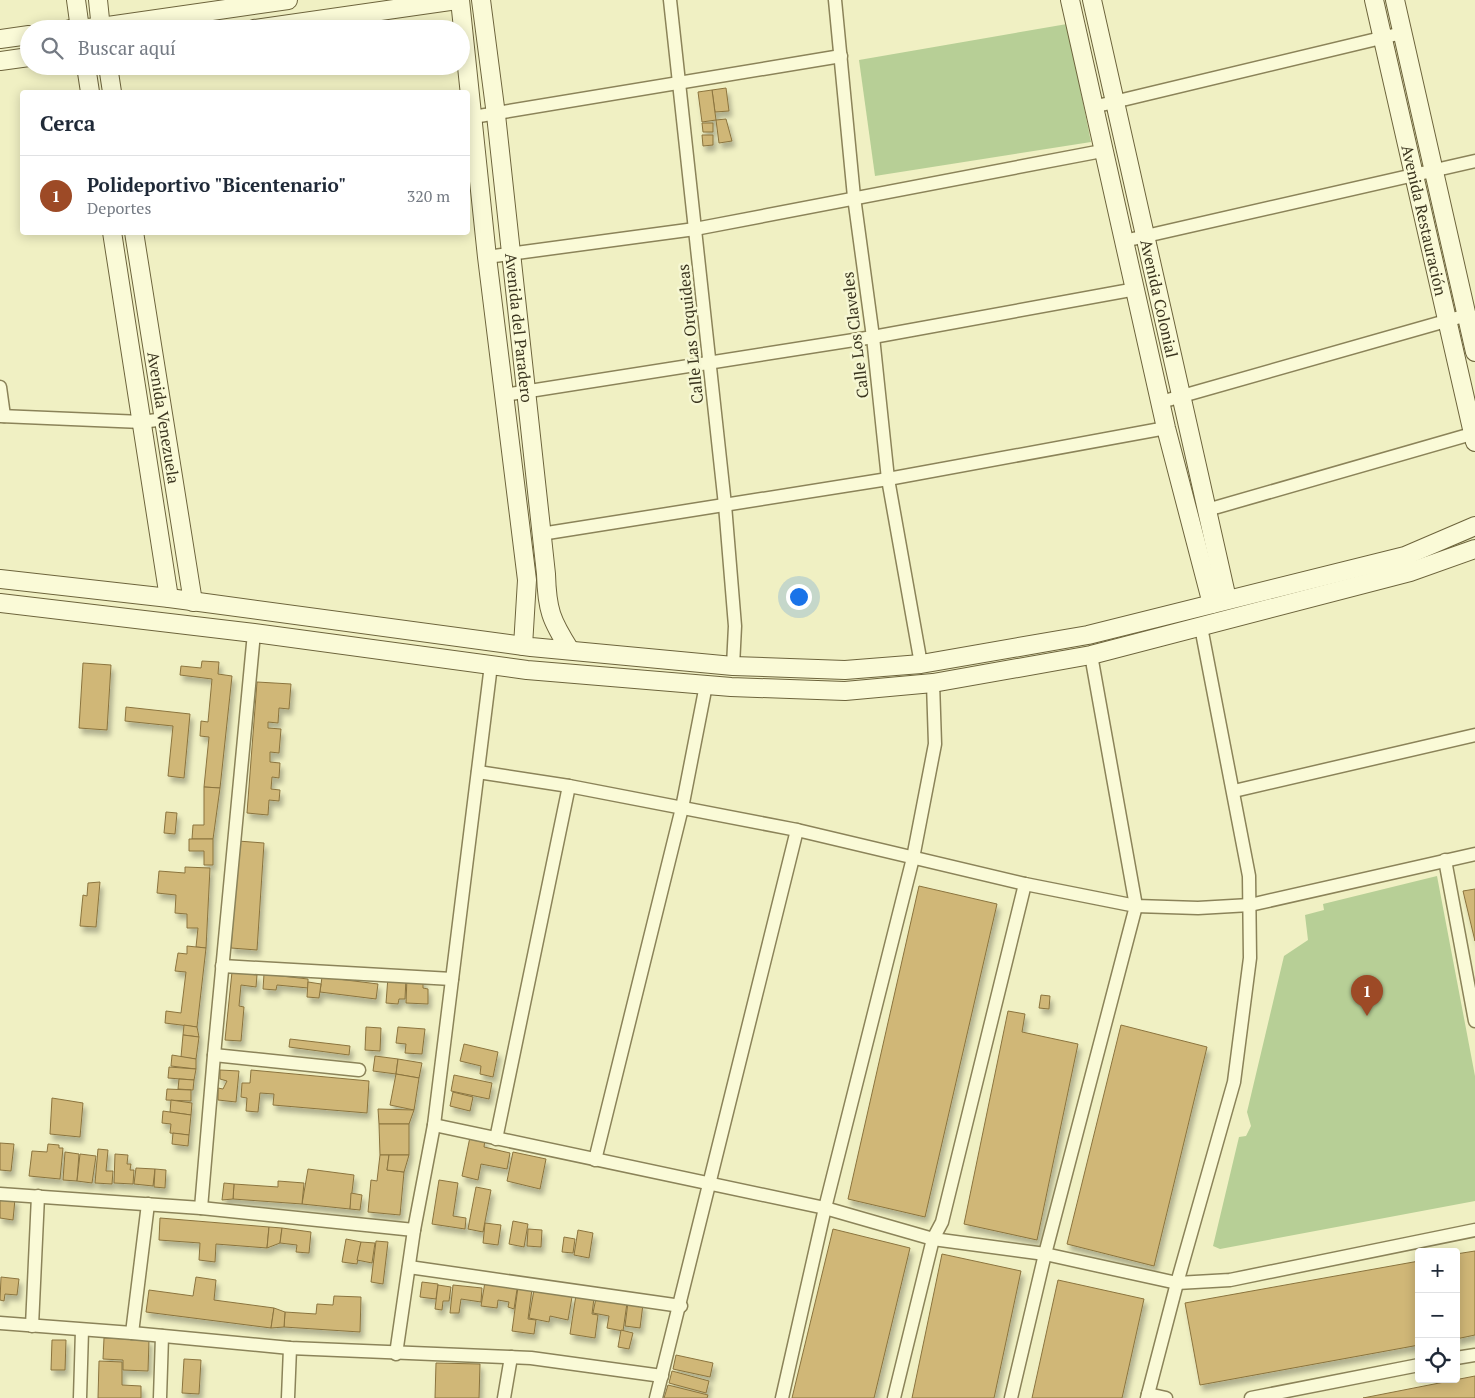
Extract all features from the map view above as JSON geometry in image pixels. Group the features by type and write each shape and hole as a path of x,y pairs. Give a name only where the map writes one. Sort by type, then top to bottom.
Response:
{"street":[{"path":"76,0 76,20"},
{"path":"98,0 100,20"},
{"path":"154,20 288,0"},
{"path":"317,20 458,0"},
{"name":"Avenida del Paradero","path":"458,0 461,20"},
{"name":"Avenida del Paradero","path":"481,0 512,253 547,604 554,625 570,650"},
{"name":"Calle Las Orquideas","path":"670,0 725,505 735,626 733,666"},
{"name":"Calle Los Claveles","path":"835,0 854,197 873,337 888,479 921,664"},
{"path":"1070,0 1102,151 1136,289 1166,428 1220,601"},
{"name":"Avenida Colonial","path":"1092,0 1207,510 1220,601"},
{"name":"Avenida Restauración","path":"1374,0 1474,436"},
{"name":"Avenida Restauración","path":"1395,0 1432,171 1475,352"},
{"path":"1093,107 1402,33"},
{"path":"0,39 20,36"},
{"path":"473,117 496,115 679,82 841,56"},
{"path":"0,61 20,58"},
{"path":"87,75 90,90"},
{"path":"109,75 112,90"},
{"name":"Avenida del Paradero","path":"468,75 470,90"},
{"name":"Avenida del Paradero","path":"470,94 487,257 527,580 528,670"},
{"path":"487,257 695,229 854,197 1102,151"},
{"path":"1124,241 1475,161"},
{"name":"Avenida Venezuela","path":"112,235 169,598"},
{"name":"Avenida Venezuela","path":"134,235 194,602"},
{"path":"504,395 873,337 1136,289"},
{"path":"1160,402 1181,398 1467,315"},
{"path":"0,387 2,416 142,422 164,419"},
{"path":"541,534 888,479 1166,428"},
{"path":"1207,510 1474,436"},
{"path":"0,579 169,598 527,646 733,666 845,670 921,664 1088,635 1405,556 1475,526"},
{"path":"0,603 528,670 706,685 845,691 933,684 1091,655 1410,572 1475,549"},
{"path":"1166,1398 1148,1396 1177,1283 1234,1082 1250,958 1249,876 1201,627"},
{"path":"201,1208 254,634"},
{"path":"1012,1398 1046,1254 1136,906 1091,655"},
{"path":"396,1354 414,1230 434,1126 491,665"},
{"path":"782,1398 825,1208 913,858 935,744 933,684"},
{"path":"595,1160 682,808 706,685"},
{"path":"1234,791 1475,735"},
{"path":"478,772 569,786 797,830 1025,884 1136,906 1198,908 1250,905 1475,854"},
{"path":"496,1139 569,786"},
{"path":"656,1398 681,1306 797,830"},
{"path":"1445,860 1472,993 1475,1021"},
{"path":"894,1398 933,1239 942,1222 1025,884"},
{"path":"222,966 452,979"},
{"path":"214,1055 359,1070"},
{"path":"434,1126 825,1208 933,1239 1046,1254 1177,1283 1230,1280 1475,1230"},
{"path":"0,1194 201,1208 414,1230"},
{"path":"32,1326 38,1196"},
{"path":"132,1333 148,1204"},
{"path":"410,1267 681,1306"},
{"path":"0,1323 290,1348 396,1354 531,1358 662,1376"},
{"path":"80,1398 82,1330"},
{"path":"160,1398 162,1336"},
{"path":"288,1398 290,1348"},
{"path":"1460,1357 1475,1355"},
{"path":"504,1398 511,1357"},
{"path":"1251,1398 1415,1367"}],"green space":[{"path":"1067,24 1091,142 875,176 859,60"},
{"path":"1437,876 1475,1076 1475,1201 1220,1249 1213,1246 1239,1137 1246,1136 1251,1126 1247,1112 1284,956 1308,940 1305,915 1324,910 1323,904"}],"building":[{"path":"726,88 729,111 715,112 712,90"},
{"path":"712,90 716,120 702,122 698,92"},
{"path":"726,119 732,141 719,143 716,120"},
{"path":"702,123 713,123 713,132 703,132"},
{"path":"702,135 713,135 713,145 703,146"},
{"path":"202,661 219,662 218,674 232,676 220,788 204,787 209,737 200,736 201,721 208,722 212,679 180,675 181,666 201,668"},
{"path":"83,663 111,665 107,730 79,728"},
{"path":"257,682 291,684 289,709 279,708 278,723 268,722 268,728 281,729 279,753 270,752 270,762 280,763 279,778 272,777 271,789 280,790 279,801 269,800 268,815 247,813"},
{"path":"126,707 190,714 184,778 168,776 173,726 125,721"},
{"path":"204,787 220,788 213,839 192,839 193,825 204,825"},
{"path":"166,812 177,813 175,834 164,833"},
{"path":"189,839 213,839 213,865 204,865 204,851 189,851"},
{"path":"238,841 264,843 257,950 231,948"},
{"path":"185,867 210,868 206,948 196,947 198,928 187,928 187,914 175,913 176,895 157,893 159,871 185,873"},
{"path":"100,882 96,927 80,926 83,895 87,896 88,883"},
{"path":"919,886 997,904 925,1217 848,1199"},
{"path":"1475,889 1475,941 1463,891"},
{"path":"187,946 206,948 197,1027 165,1023 166,1011 181,1013 186,972 175,971 178,953 187,954"},
{"path":"232,972 257,975 256,987 241,985 239,1006 244,1007 241,1041 225,1040"},
{"path":"264,974 308,979 308,988 277,985 276,990 263,989"},
{"path":"322,977 378,984 376,999 320,992"},
{"path":"388,977 406,978 405,999 399,999 398,1004 386,1003"},
{"path":"407,977 423,978 423,988 428,989 428,1004 406,1003"},
{"path":"308,982 321,984 319,998 307,997"},
{"path":"1041,995 1050,996 1049,1009 1039,1008"},
{"path":"1008,1011 1025,1014 1022,1032 1078,1044 1037,1240 964,1224"},
{"path":"184,1025 197,1027 199,1037 183,1035"},
{"path":"1121,1025 1207,1047 1154,1266 1067,1244"},
{"path":"366,1027 381,1028 380,1051 365,1050"},
{"path":"398,1027 425,1029 422,1054 405,1053 406,1044 396,1043"},
{"path":"183,1035 199,1037 196,1059 181,1057"},
{"path":"290,1039 350,1046 349,1055 289,1047"},
{"path":"464,1044 498,1052 493,1077 480,1074 481,1066 460,1061"},
{"path":"172,1055 196,1059 196,1069 171,1066"},
{"path":"375,1056 398,1059 396,1074 373,1071"},
{"path":"398,1059 422,1063 419,1078 396,1074"},
{"path":"169,1067 196,1069 194,1080 168,1078"},
{"path":"220,1070 239,1071 236,1102 218,1100 218,1088 223,1089 227,1081 220,1079"},
{"path":"251,1070 369,1081 367,1113 273,1105 274,1094 260,1093 258,1112 246,1111 247,1098 241,1097 242,1083 250,1083"},
{"path":"396,1074 419,1078 414,1110 390,1105"},
{"path":"454,1075 492,1083 489,1099 451,1091"},
{"path":"179,1079 194,1080 193,1090 178,1089"},
{"path":"167,1089 191,1090 191,1101 166,1100"},
{"path":"453,1092 473,1097 470,1111 450,1106"},
{"path":"52,1098 83,1103 80,1137 50,1134"},
{"path":"171,1100 192,1103 191,1115 170,1112"},
{"path":"378,1109 414,1110 409,1124 379,1124"},
{"path":"163,1111 191,1115 189,1135 170,1133 171,1124 162,1123"},
{"path":"379,1124 409,1124 409,1155 380,1155"},
{"path":"173,1133 189,1135 188,1146 172,1144"},
{"path":"470,1137 485,1140 484,1147 510,1153 507,1169 481,1164 478,1180 462,1176"},
{"path":"0,1143 14,1144 11,1171 0,1170"},
{"path":"48,1144 59,1145 59,1148 63,1148 60,1179 29,1176 32,1151 47,1152"},
{"path":"98,1149 108,1150 106,1171 113,1171 112,1184 95,1183"},
{"path":"65,1152 79,1154 77,1181 63,1180"},
{"path":"513,1152 546,1159 540,1189 507,1181"},
{"path":"80,1154 96,1156 92,1183 77,1181"},
{"path":"115,1154 128,1155 127,1164 131,1164 130,1170 134,1170 133,1184 114,1183"},
{"path":"380,1155 389,1155 387,1170 404,1172 400,1215 368,1212 371,1180 377,1181"},
{"path":"389,1155 409,1155 404,1172 387,1170"},
{"path":"136,1168 155,1169 153,1186 134,1184"},
{"path":"155,1169 166,1170 165,1188 154,1187"},
{"path":"308,1169 354,1175 350,1209 302,1204"},
{"path":"439,1180 458,1183 453,1216 466,1218 465,1229 432,1224"},
{"path":"278,1181 304,1183 302,1204 233,1199 234,1184 278,1187"},
{"path":"224,1183 234,1184 233,1199 222,1200"},
{"path":"476,1187 491,1190 483,1232 468,1229"},
{"path":"351,1193 362,1195 360,1210 350,1209"},
{"path":"0,1198 15,1199 13,1220 0,1218"},
{"path":"160,1218 269,1227 267,1248 216,1244 215,1262 199,1260 200,1243 159,1240"},
{"path":"513,1221 528,1224 524,1247 509,1244"},
{"path":"485,1223 501,1225 498,1245 483,1243"},
{"path":"269,1227 282,1228 280,1243 267,1248"},
{"path":"282,1228 311,1232 309,1253 296,1252 297,1245 280,1243"},
{"path":"528,1229 542,1230 541,1247 527,1246"},
{"path":"833,1229 910,1248 874,1398 792,1398"},
{"path":"578,1230 593,1233 589,1258 574,1255"},
{"path":"564,1237 575,1239 573,1253 562,1252"},
{"path":"346,1239 361,1242 357,1264 342,1262"},
{"path":"376,1241 388,1242 383,1284 371,1282"},
{"path":"361,1242 375,1243 372,1263 357,1260"},
{"path":"1475,1251 1475,1335 1460,1338 1460,1293 1460,1253"},
{"path":"942,1254 1021,1271 994,1398 912,1398"},
{"path":"1415,1262 1415,1346 1200,1385 1185,1303"},
{"path":"1,1277 19,1279 17,1295 5,1294 4,1301 0,1300"},
{"path":"196,1277 216,1280 214,1300 274,1308 271,1328 146,1312 149,1290 193,1296"},
{"path":"1058,1280 1144,1299 1122,1398 1032,1398"},
{"path":"422,1282 438,1284 436,1299 420,1297"},
{"path":"485,1282 518,1283 514,1309 508,1307 509,1302 498,1300 497,1308 481,1306"},
{"path":"438,1285 451,1287 449,1301 443,1301 442,1310 435,1309"},
{"path":"453,1285 482,1288 481,1302 461,1299 459,1313 450,1313"},
{"path":"518,1287 532,1289 528,1319 536,1320 534,1334 512,1331"},
{"path":"534,1290 572,1297 568,1320 550,1316 549,1322 529,1318"},
{"path":"576,1295 594,1298 592,1314 598,1315 595,1338 570,1334"},
{"path":"334,1296 361,1297 360,1332 284,1327 285,1312 316,1314 317,1304 333,1305"},
{"path":"596,1298 627,1303 623,1331 607,1328 609,1316 593,1313"},
{"path":"628,1302 643,1304 640,1328 625,1326"},
{"path":"274,1308 285,1312 284,1327 271,1328"},
{"path":"621,1330 633,1333 629,1349 618,1347"},
{"path":"104,1338 149,1340 148,1371 123,1370 123,1360 103,1359"},
{"path":"52,1340 66,1340 65,1370 51,1370"},
{"path":"676,1355 713,1363 710,1377 673,1369"},
{"path":"184,1359 201,1360 199,1394 182,1393"},
{"path":"99,1361 122,1362 122,1385 141,1386 141,1398 98,1398"},
{"path":"436,1363 480,1364 479,1398 435,1398"},
{"path":"672,1371 709,1381 706,1393 669,1383"},
{"path":"1475,1376 1475,1398 1363,1398 1439,1383 1460,1383 1460,1379"},
{"path":"668,1385 708,1395 707,1398 664,1398"}],"place":[{"name":"Polideportivo \"Bicentenario\"","path":"1367,1016"}]}
